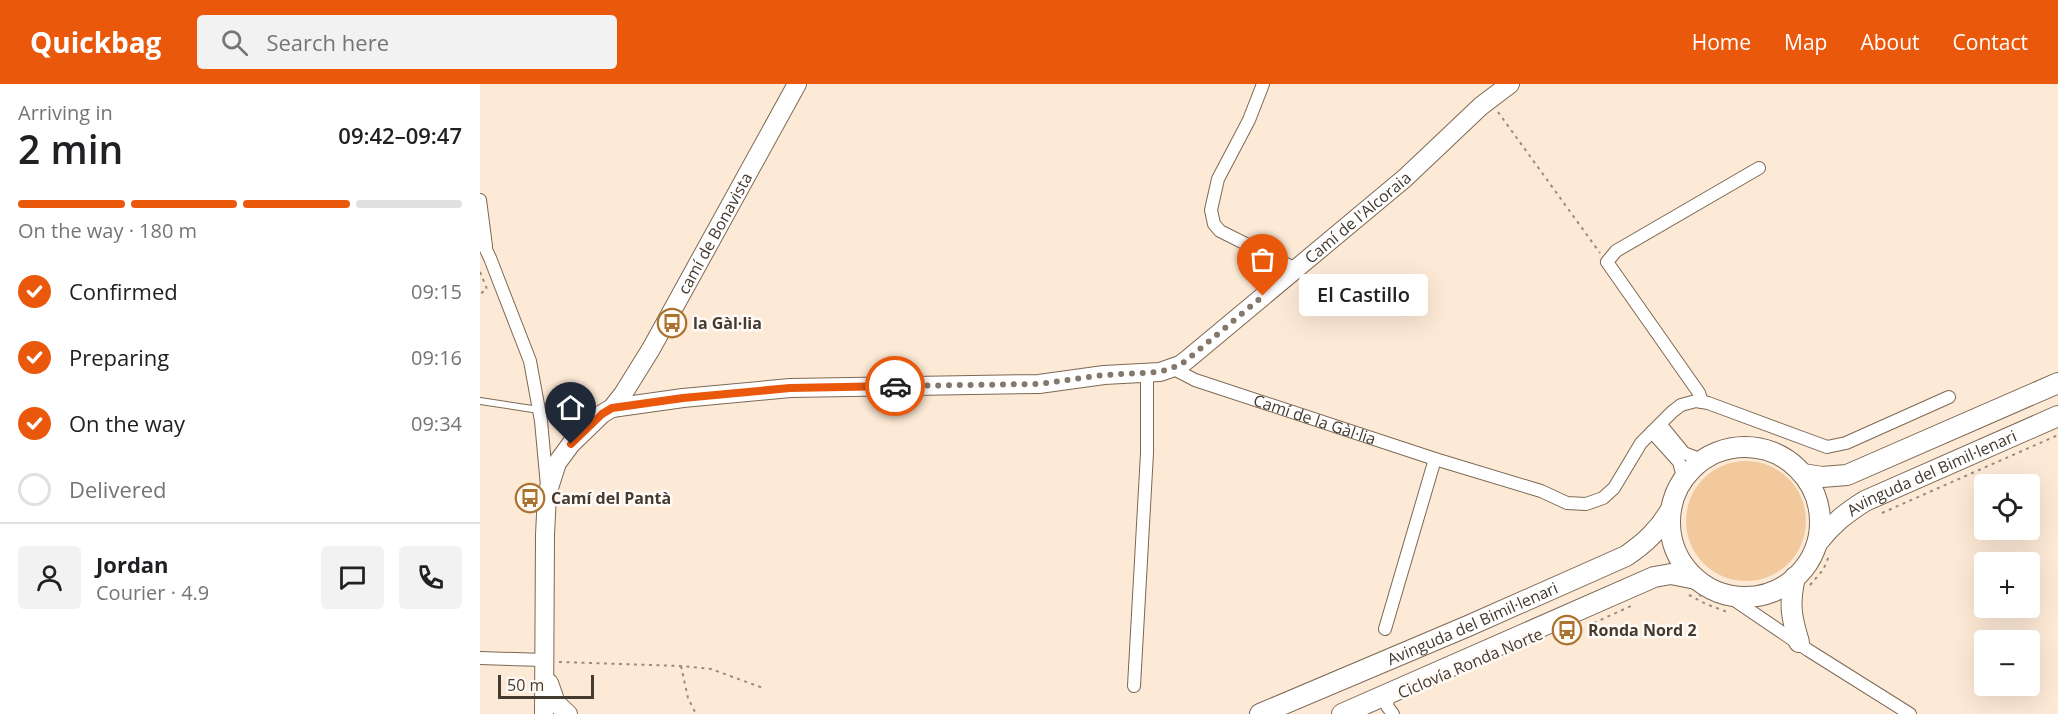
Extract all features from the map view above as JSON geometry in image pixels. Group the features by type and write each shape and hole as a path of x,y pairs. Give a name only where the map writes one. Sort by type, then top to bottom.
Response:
{"main road":[{"name":"Avinguda del Bimil·lenari","path":"1803,474 1829,477 1854,472 2058,383"},
{"name":"Avinguda del Bimil·lenari","path":"1826,545 1833,524 1845,513 1865,501 2058,416"},
{"path":"1751,447 1781,456 1803,474 1811,487 1819,510 1820,525 1826,545 1795,577 1777,590 1761,595 1725,600 1710,588 1689,587 1684,566 1671,538 1670,511 1683,477 1702,460 1723,450 1751,447"},
{"name":"Avinguda del Bimil·lenari","path":"1260,714 1457,631 1626,556 1648,540 1670,511"},
{"name":"Avinguda del Bimil·lenari","path":"1344,713 1654,578 1671,574 1689,587"},
{"path":"1795,577 1790,603 1792,621 1799,642"}],"street":[{"name":"camí de Bonavista","path":"548,494 556,463 579,436 602,414 612,408 651,349 797,84"},
{"path":"1263,84 1249,120 1218,180 1211,210 1214,224 1220,231 1296,269"},
{"name":"Camí de l'Alcoraia","path":"1172,368 1188,359 1405,178 1489,99 1510,84"},
{"path":"1759,168 1616,251 1607,262 1700,393 1702,402 1827,447 1846,443 1949,397"},
{"path":"480,200 486,250"},
{"path":"480,237 530,361 539,410 548,494 545,548 544,714"},
{"path":"612,408 683,398 790,388 1039,384 1104,375 1147,373 1172,368"},
{"name":"Camí de la Gàl·lia","path":"1172,368 1195,380 1435,459 1541,491 1567,503 1586,504 1603,498 1614,488 1641,443 1656,428 1681,405 1696,401 1702,402"},
{"path":"1134,686 1147,453 1147,373"},
{"path":"1656,428 1684,453 1702,460"},
{"path":"1656,428 1679,462 1683,477"},
{"path":"1385,629 1435,459"},
{"path":"1725,600 1799,642 1808,650 1910,714"},
{"path":"480,658 545,667"},
{"path":"545,667 556,703 568,714"},
{"path":"1388,694 1387,706 1393,714"}],"lane":[{"path":"480,401 539,410"}],"path":[{"path":"1489,99 1607,262"},
{"path":"480,272 487,290 480,294"},
{"path":"1877,514 2058,435"},
{"path":"1790,603 1806,593 1822,570 1826,545"},
{"path":"1689,587 1725,600"},
{"path":"1689,587 1706,604 1734,615"},
{"path":"1587,625 1636,603"},
{"path":"545,667 591,664 681,666 711,669 763,688"},
{"path":"681,666 688,698 696,714"}],"shaded area":[{"path":"1746,461 1769,466 1788,479 1801,498 1806,521 1801,544 1788,563 1769,576 1746,581 1723,576 1704,563 1691,544 1686,521 1691,498 1704,479 1723,466"}],"way so far":[{"path":"895,386 1039,384 1104,375 1160,372 1180,365 1263,296"}],"place":[{"name":"El Castillo","path":"1263,296"},
{"name":"la Gàl·lia","path":"672,323"},
{"name":"Camí del Pantà","path":"530,498"},
{"name":"Ronda Nord 2","path":"1567,630"}],"route":[{"path":"571,444 602,414 612,408 683,398 790,388 895,386"}]}
